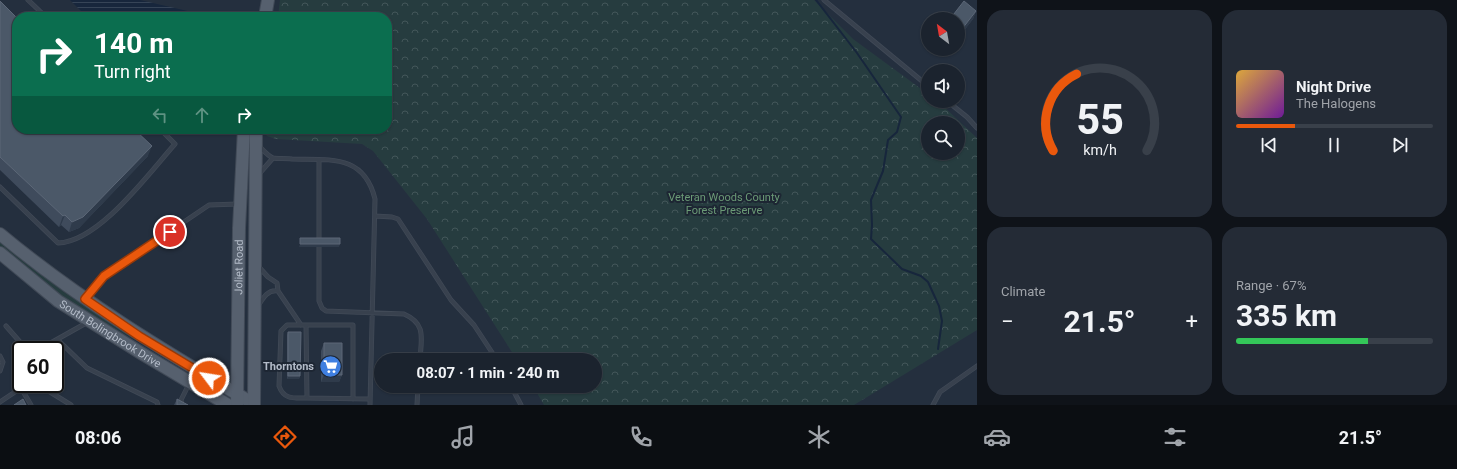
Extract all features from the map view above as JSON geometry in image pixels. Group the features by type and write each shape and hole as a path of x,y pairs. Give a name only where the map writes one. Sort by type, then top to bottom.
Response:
{"main road":[{"path":"266,12 268,0"},
{"name":"Joliet Road","path":"237,399 240,204 244,134"},
{"name":"Joliet Road","path":"255,405 256,134"},
{"name":"South Bolingbrook Drive","path":"0,234 85,299 155,346 237,399 255,405"},
{"name":"South Bolingbrook Drive","path":"0,253 58,301 228,405"}],"lane":[{"path":"28,0 41,12"},
{"path":"824,0 921,80"},
{"path":"956,108 977,128"},
{"path":"0,187 58,243 69,242 108,219 175,144 165,134"},
{"path":"256,143 273,158 342,161 355,166 365,175 372,186 375,199 370,405"},
{"path":"255,179 273,158"},
{"path":"319,160 319,240"},
{"path":"85,299 104,276 209,206 240,204"},
{"path":"374,216 392,216 398,219 451,300 474,325 492,353"},
{"path":"319,247 319,301 322,308 326,311 404,314 414,318 419,324 422,332 420,353"},
{"path":"255,261 268,277 277,283 278,291 301,325"},
{"path":"255,310 267,294 274,290 278,291"},
{"path":"90,321 58,340 87,368 157,402 158,405"},
{"path":"353,399 353,325 287,325 281,330 279,386 283,395 287,398 307,398 353,399 370,399"},
{"path":"306,325 307,398"},
{"path":"6,326 19,341"},
{"path":"0,356 3,362 0,371"},
{"path":"933,405 940,392 977,366"},
{"path":"182,405 181,400 190,383"},
{"path":"0,402 21,388 31,405"},
{"path":"52,393 71,405"},
{"path":"417,405 418,393"},
{"path":"515,393 521,405"}],"green space":[{"name":"Veteran Woods County Forest Preserve","path":"280,0 814,0 853,39 921,89 921,108 945,108 954,116 921,116 921,160 965,160 965,127 977,138 977,330 854,405 544,405 537,393 602,393 602,353 513,353 427,219 373,151 362,144 276,139 267,136 266,134 392,134 392,12 279,12"},
{"path":"0,240 146,346 59,297 0,247"}],"water":[{"path":"70,0 140,0 192,12 82,12"}],"building":[{"path":"0,1 12,13 12,134 139,134 152,146 83,217 72,222 65,215 63,216 0,157"},
{"path":"964,1 976,11 965,25 965,12 955,12"},
{"path":"300,238 340,238 340,244 300,244"},
{"name":"Thorntons","path":"288,332 301,332 300,376 288,376"},
{"name":"Thorntons","path":"324,343 342,343 342,375 324,375"},
{"path":"23,399 26,405 14,405"},
{"path":"177,399 188,405 177,405"}],"waterway":[{"path":"816,0 857,53 901,117 897,132 888,140 883,171 871,200 871,239 902,269 921,276 928,282 939,306 942,321 938,349"}],"place":[{"name":"Thorntons","path":"330,366"}],"route":[{"path":"170,232 104,276 85,299 139,336 209,378"}]}
